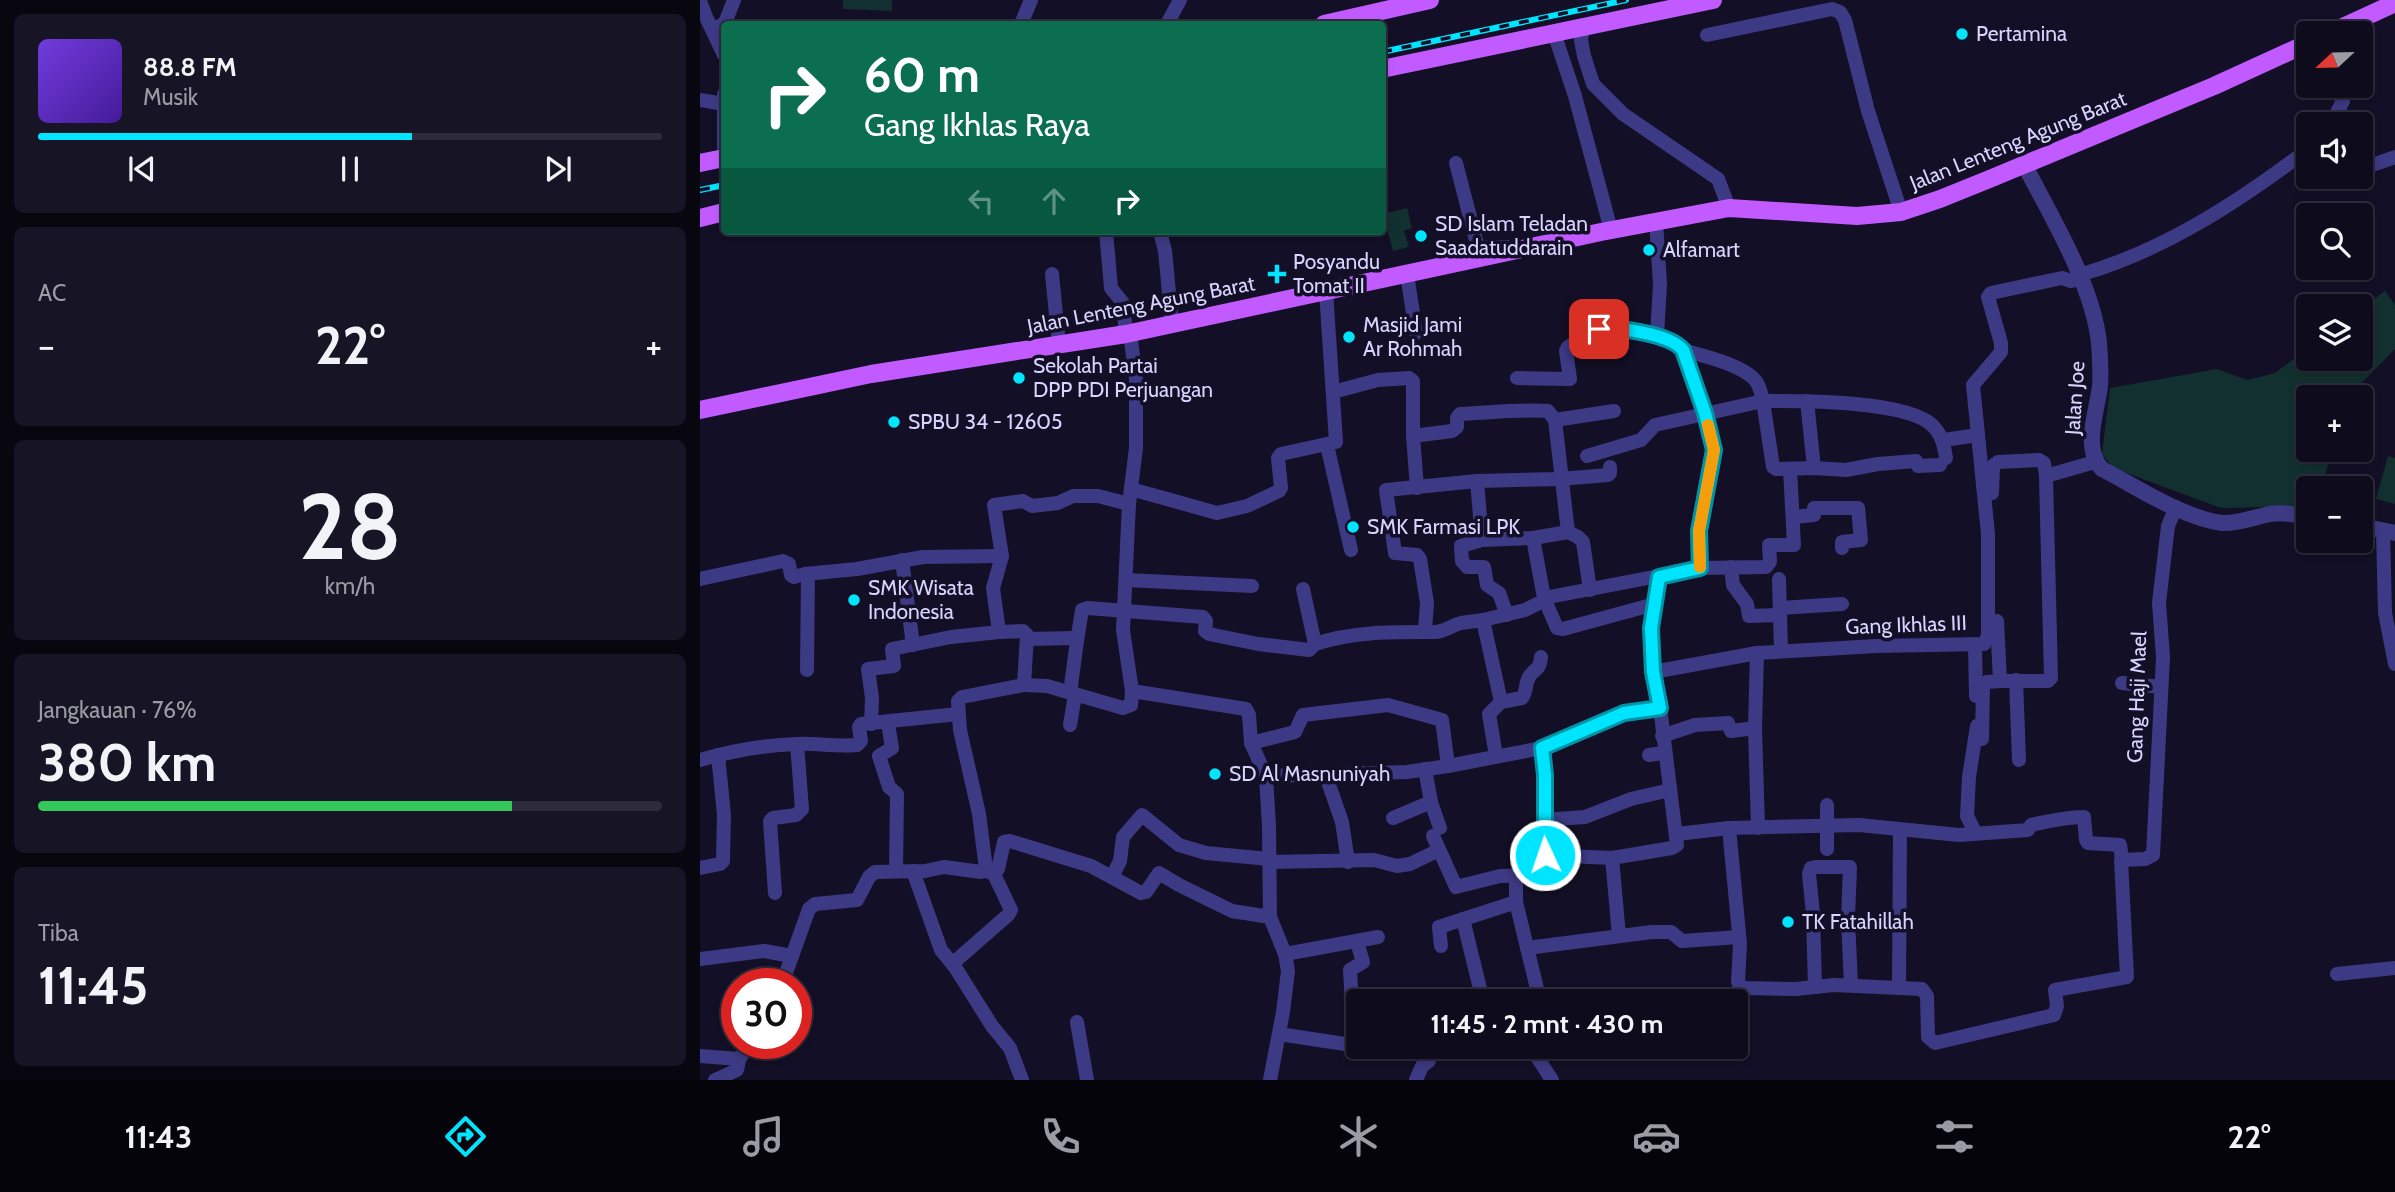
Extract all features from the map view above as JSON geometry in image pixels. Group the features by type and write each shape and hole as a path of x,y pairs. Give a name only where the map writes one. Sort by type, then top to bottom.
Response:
{"main road":[{"path":"1337,21 1430,0"},
{"path":"1386,68 1713,0"},
{"path":"2356,21 2395,3"},
{"name":"Jalan Lenteng Agung Barat","path":"700,410 871,374 1128,333 1611,230 1729,208 1857,216 1901,212 1940,199 2214,86 2296,48"},
{"path":"700,152 721,148"},
{"path":"700,163 721,159"},
{"path":"700,218 721,213"}],"street":[{"path":"725,21 734,0"},
{"path":"1022,21 1031,0"},
{"path":"1169,21 1180,0"},
{"path":"700,1 721,48"},
{"path":"1707,36 1808,12 1832,9 1840,12 1901,212"},
{"path":"713,30 721,25"},
{"path":"1583,26 1581,40 1592,84 1623,114 1712,174 1721,184 1729,208"},
{"path":"1555,33 1611,230"},
{"path":"700,100 721,104"},
{"path":"2373,165 2395,157"},
{"path":"2078,274 2129,260 2165,243 2296,158"},
{"path":"1456,163 1478,248 1540,246"},
{"name":"Jalan Joe","path":"2024,164 2065,242 2094,318 2099,343 2100,384 2092,438 2095,462 2102,470 2204,519 2222,523 2271,514 2296,515"},
{"path":"1656,221 1660,285 1657,336"},
{"path":"952,964 1011,910 989,872 958,714 958,701 962,697 1024,685 1047,686 1127,708 1131,705 1132,691 1124,648 1123,612 1130,496 1136,448 1136,379 1123,303 1111,288 1106,235"},
{"path":"1161,235 1172,323"},
{"path":"1052,274 1059,345"},
{"path":"1407,274 1416,333"},
{"name":"Gang Ikhlas III","path":"1653,672 1757,653 1984,644 1988,636 1987,534 1973,385 2001,352 2001,343 1988,301 1989,295 2062,278 2071,281 2078,274"},
{"path":"999,632 993,588 1002,556 995,505 1023,501 1032,506 1058,503 1073,496 1130,496 1217,513 1233,511 1279,491 1279,456 1336,441 1326,291"},
{"path":"1517,378 1570,379 1566,351 1568,347 1599,329 1614,327 1676,342 1683,350 1705,413 1714,450 1699,531 1700,568"},
{"path":"1587,456 1641,440 1654,425 1763,401 1807,401 1884,408 1930,423 1944,440 1943,461 1918,466 1916,461 1878,464 1846,470 1778,470 1773,467 1763,401 1757,383 1749,375 1726,363 1683,350"},
{"path":"1333,392 1378,380 1412,379 1417,488"},
{"path":"1807,401 1814,468"},
{"path":"1413,436 1452,431 1457,427 1460,414 1548,411 1555,420 1568,532"},
{"path":"1555,420 1614,411"},
{"path":"1944,440 1978,436"},
{"path":"1327,445 1351,550"},
{"path":"1982,739 1983,686 1987,682 2048,681 2051,678 2046,476 2044,463 2039,460 2005,461 1993,466 1991,477 2000,681"},
{"path":"2046,476 2095,462"},
{"path":"1425,630 1427,603 1420,559 1417,555 1395,553 1385,491 1477,481 1560,480 1608,475 1610,467"},
{"path":"1070,725 1077,641 1082,611 1085,608 1203,617 1207,633 1258,645 1309,650 1315,644 1331,639 1368,632 1437,632 1463,623 1507,615 1541,601 1630,581 1700,568 1768,565 1769,545 1792,546 1796,543 1790,470"},
{"path":"1477,481 1482,540"},
{"name":"Gang Haji Mael","path":"2122,860 2145,859 2153,855 2163,657 2159,603 2168,526 2176,507"},
{"path":"1793,517 1814,515 1814,508 1858,508 1861,540 1842,542 1842,548"},
{"path":"1507,615 1499,593 1487,585 1484,567 1467,567 1462,561 1461,546 1482,540 1534,538 1568,532 1583,542 1590,590"},
{"path":"2389,532 2385,613 2395,664"},
{"path":"1534,538 1541,601 1560,629 1655,604"},
{"path":"700,579 786,561 792,577 923,557 1002,556"},
{"path":"902,560 913,645"},
{"path":"1731,567 1733,585 1747,604 1749,616 1842,604"},
{"path":"807,670 808,574"},
{"path":"1545,855 1612,858 1672,848 1676,845 1677,834 1653,672 1651,628 1659,577"},
{"path":"1779,579 1782,651"},
{"path":"1126,580 1252,586"},
{"path":"1303,589 1315,644"},
{"path":"1483,620 1502,702"},
{"path":"871,724 872,698 868,669 894,666 892,649 951,637 1023,631 1027,635 1024,685"},
{"path":"1027,639 1074,638 1077,641"},
{"path":"1975,645 1977,725 1969,777 1967,816 1975,832"},
{"path":"1757,653 1755,728 1758,828"},
{"path":"1496,756 1489,714 1502,702 1519,699 1524,695 1528,679 1539,668 1541,657"},
{"path":"2017,681 2019,760"},
{"path":"2122,683 2161,687"},
{"path":"1132,691 1245,709 1250,716 1251,743 1266,776 1270,917 1285,954 1288,971 1270,1080"},
{"path":"1251,743 1294,732 1298,729 1300,718 1310,713 1396,706 1442,720 1448,766"},
{"path":"1266,776 1406,772 1448,766 1542,748 1624,713 1660,708"},
{"path":"700,760 797,744 842,747 856,745 861,741 859,727 958,714"},
{"path":"888,723 892,748 879,756 889,787 897,794 896,871"},
{"path":"1662,736 1695,725 1728,723 1731,731 1755,728"},
{"path":"775,893 770,821 773,818 796,815 802,809 797,744"},
{"path":"1425,769 1439,850 1454,885 1459,888 1516,874 1542,875 1545,873 1545,775 1542,748"},
{"path":"1649,755 1664,753"},
{"path":"700,868 723,861 724,815 718,755"},
{"path":"1326,776 1342,822 1348,862"},
{"path":"1543,820 1585,817 1631,799 1670,790"},
{"path":"1393,818 1431,803"},
{"path":"1827,805 1828,849"},
{"path":"1112,877 1120,861 1123,837 1143,815 1179,845 1206,853 1270,860 1374,860 1397,866 1410,864 1439,850"},
{"path":"1677,834 1729,828 1859,825 1959,835 2028,830 2031,825 2055,822 2061,818 2084,817 2088,843 2120,845 2128,974 2125,978 2055,990 2057,1006 2054,1014 1935,1043 1928,1037 1925,992 1922,989 1851,985 1796,989 1740,986 1739,937 1729,828"},
{"path":"1899,988 1900,831"},
{"path":"788,968 811,907 816,904 854,901 861,897 872,873 944,867 981,872 998,869 1005,841 1091,866 1143,894 1159,873 1179,886 1232,911 1270,917"},
{"path":"1612,858 1619,936"},
{"path":"1815,987 1809,874 1811,868 1816,867 1850,867 1848,919 1851,985"},
{"path":"913,871 941,950 1010,1048 1022,1080"},
{"path":"1516,874 1516,902 1537,989"},
{"path":"1441,946 1439,927 1516,902"},
{"path":"1463,919 1480,989"},
{"path":"1527,948 1669,932 1682,941 1739,937"},
{"path":"1285,954 1378,937"},
{"path":"1351,989 1350,970 1363,962 1357,942"},
{"path":"700,959 764,951 792,956"},
{"path":"2337,974 2395,968"},
{"path":"1077,1022 1087,1080"},
{"path":"1279,1034 1346,1044"},
{"path":"700,1056 738,1063"},
{"path":"715,1080 740,1059"},
{"path":"1416,1080 1422,1066 1429,1059"},
{"path":"1538,1059 1552,1080"}],"green space":[{"path":"843,0 892,0 892,11 843,9"},
{"path":"1407,208 1412,228 1404,231 1409,247 1393,251 1386,225 1386,213"},
{"path":"2385,291 2395,305 2395,349 2360,385 2296,385 2296,462 2329,462 2325,476 2296,476 2296,506 2221,508 2113,468 2102,454 2110,388 2217,369 2247,380 2275,373 2296,357 2296,371 2373,371 2373,300"},
{"path":"2388,456 2395,458 2395,504 2376,499"}],"railway":[{"path":"1386,51 1626,0"},
{"path":"700,190 721,186"}],"slow traffic":[{"path":"1700,567 1699,531 1714,450 1708,425"}],"place":[{"name":"Pertamina","path":"1962,34"},
{"name":"SD Islam Teladan Saadatuddarain","path":"1421,236"},
{"name":"Alfamart","path":"1649,250"},
{"name":"Posyandu Tomat II","path":"1277,274"},
{"name":"Masjid Jami Ar Rohmah","path":"1349,337"},
{"name":"Sekolah Partai DPP PDI Perjuangan","path":"1019,378"},
{"name":"SPBU 34 - 12605","path":"894,422"},
{"name":"SMK Farmasi LPK","path":"1353,527"},
{"name":"SMK Wisata Indonesia","path":"854,600"},
{"name":"SD Al Masnuniyah","path":"1215,774"},
{"name":"TK Fatahillah","path":"1788,922"}],"route":[{"path":"1545,855 1545,775 1542,748 1624,713 1660,708 1653,672 1651,628 1659,577 1700,568 1699,531 1704,494 1713,461 1714,450 1705,413 1683,350 1678,344 1657,336 1614,327 1599,329"}]}
